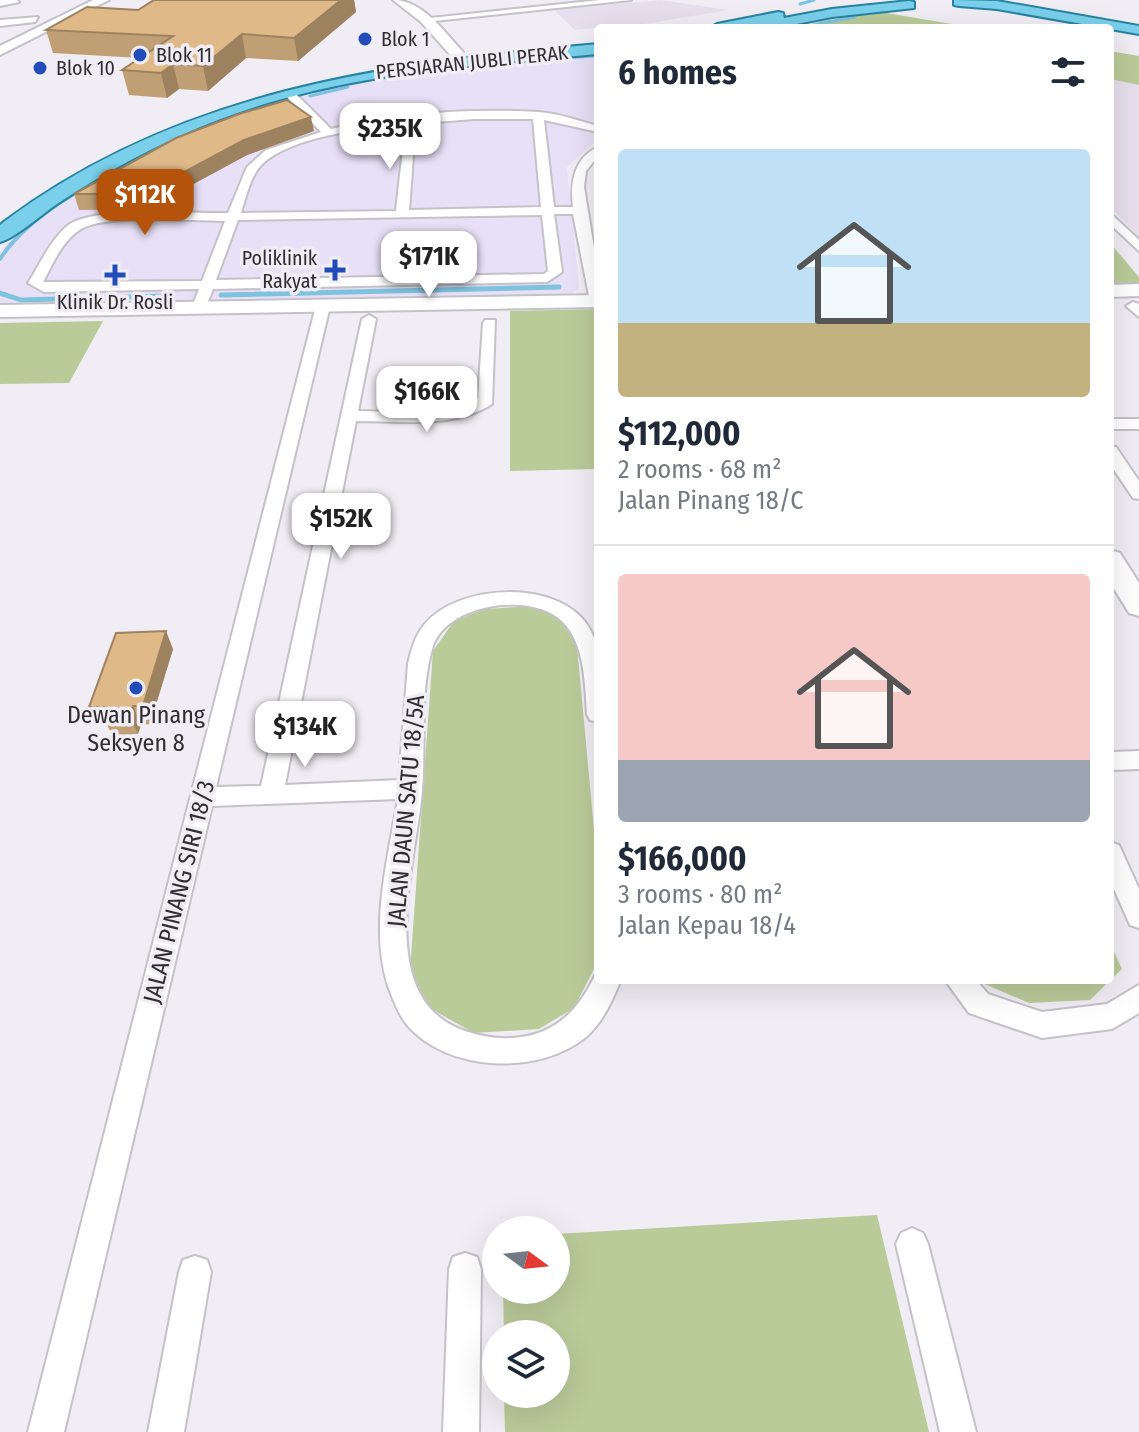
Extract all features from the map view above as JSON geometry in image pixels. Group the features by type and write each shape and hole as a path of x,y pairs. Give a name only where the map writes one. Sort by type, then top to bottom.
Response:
{"main road":[{"path":"737,24 844,0"},
{"path":"870,0 909,5"},
{"path":"1001,0 1139,28"},
{"path":"956,2 997,5 1139,28"},
{"path":"775,24 832,13 928,5"},
{"path":"420,58 437,47 442,39 508,53"},
{"name":"PERSIARAN JUBLI PERAK","path":"0,236 92,171 132,151 199,123 289,93 367,74 594,42"},
{"name":"PERSIARAN JUBLI PERAK","path":"0,215 76,169 164,127 285,87 420,58 594,49"}],"street":[{"path":"0,51 103,0"},
{"path":"399,0 425,19 458,55"},
{"path":"425,19 627,0"},
{"path":"0,3 15,2"},
{"path":"482,2 520,10"},
{"path":"0,23 35,19"},
{"path":"289,93 328,133"},
{"path":"538,115 548,211 555,272 547,278 207,285 38,286 35,283 53,252 74,227 90,220 402,214 548,211 580,210"},
{"path":"198,309 256,161 286,144 328,133 436,116 538,115 594,128"},
{"path":"402,214 410,130 405,122"},
{"path":"594,154 582,167 578,179 580,210 594,281"},
{"path":"1114,221 1139,247"},
{"path":"1114,293 1137,303"},
{"path":"0,311 594,301"},
{"name":"JALAN PINANG SIRI 18/3","path":"46,1432 323,306"},
{"path":"271,794 369,319"},
{"path":"349,416 459,413 480,407 486,401 490,323"},
{"path":"1114,424 1139,424"},
{"path":"1114,457 1139,494"},
{"path":"1114,565 1138,601"},
{"name":"JALAN DAUN SATU 18/5A","path":"594,665 586,634 565,611 540,600 475,603 452,612 429,632 420,656 410,789 394,928 397,969 412,1010 442,1035 477,1050 516,1052 553,1043 581,1026 605,984"},
{"path":"1114,761 1139,760"},
{"path":"202,797 410,789"},
{"path":"1114,861 1139,917"},
{"path":"962,984 979,1004 1042,1025 1112,1016 1139,997"},
{"path":"912,1244 958,1432"},
{"path":"461,1432 465,1269"},
{"path":"166,1432 195,1272"}],"shaded area":[{"path":"660,0 728,10 644,24 594,24 594,28 575,30 554,10"},
{"path":"594,52 594,143 567,167 579,289 570,294 0,306 0,252 18,230 104,173 187,133 304,93 376,75"},
{"path":"1114,80 1139,85 1139,237 1114,211"}],"green space":[{"path":"881,12 952,24 828,24 817,22"},
{"path":"1114,52 1139,56 1139,85 1114,80"},
{"path":"1114,248 1139,277 1139,284 1114,284"},
{"path":"594,309 594,469 510,471 510,311"},
{"path":"103,321 69,383 0,384 0,323"},
{"path":"536,606 558,616 576,635 594,830 594,969 574,1008 539,1029 474,1033 424,1005 410,970 433,651 454,621 484,609"},
{"path":"1114,952 1122,969 1114,977"},
{"path":"984,984 1107,984 1090,1000 1029,1003"},
{"path":"877,1215 929,1432 505,1432 504,1408 570,1408 570,1320 504,1320 503,1304 570,1304 570,1233"}],"building":[{"path":"154,0 341,0 294,38 242,34 203,66 173,64 161,73 122,70 173,36 46,30 87,7 138,10"},
{"path":"287,100 311,117 244,140 182,173 155,194 74,194 176,138"},
{"path":"166,631 143,706 133,706 130,716 104,717 107,707 89,707 116,633"}],"waterway":[{"path":"800,4 814,0"},
{"path":"819,24 855,17"},
{"path":"485,64 593,56"},
{"path":"411,73 468,66"},
{"path":"310,96 348,87"},
{"path":"0,259 13,242 45,213 139,159"},
{"path":"221,295 559,287"},
{"path":"0,293 21,300 165,296"}],"place":[{"name":"Blok 1","path":"365,39"},
{"name":"Blok 11","path":"140,55"},
{"name":"Blok 10","path":"40,68"},
{"name":"Poliklinik Rakyat","path":"335,270"},
{"name":"Klinik Dr. Rosli","path":"115,275"},
{"name":"Dewan Pinang Seksyen 8","path":"136,688"}]}
